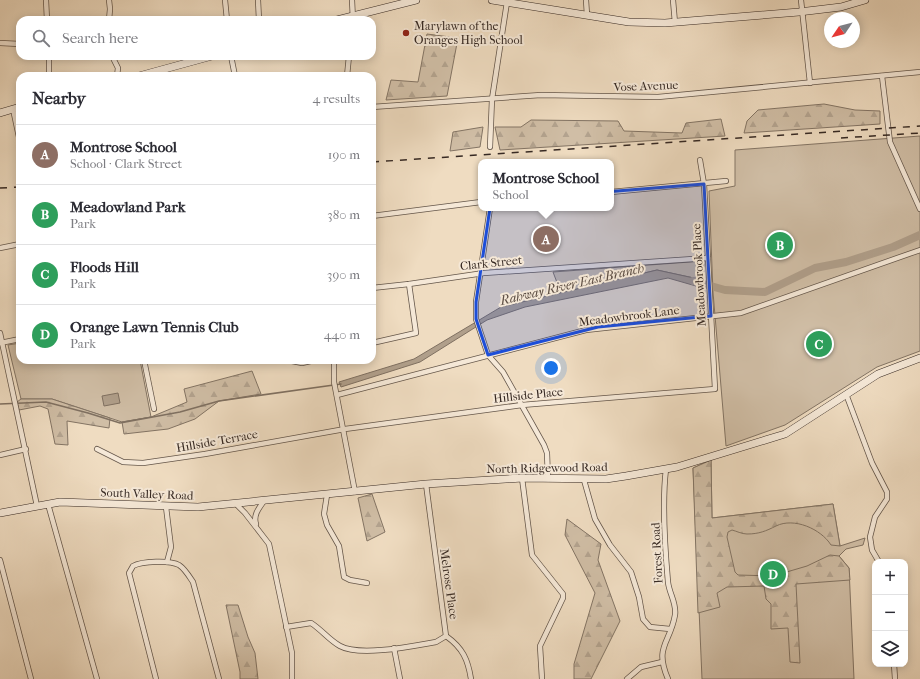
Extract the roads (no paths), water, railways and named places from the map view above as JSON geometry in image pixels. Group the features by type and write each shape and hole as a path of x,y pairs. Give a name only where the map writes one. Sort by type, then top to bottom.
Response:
{"street":[{"path":"46,0 47,16"},
{"path":"109,0 109,16"},
{"path":"225,0 227,16"},
{"path":"258,0 260,16"},
{"path":"352,0 353,16"},
{"path":"360,16 416,0"},
{"path":"493,0 523,3 629,22 675,23 841,7 865,0"},
{"path":"586,0 587,15"},
{"path":"673,0 675,23"},
{"path":"801,0 810,83"},
{"path":"490,147 492,99 507,2"},
{"path":"0,43 16,44"},
{"path":"49,60 49,72"},
{"path":"114,60 118,68 118,72"},
{"path":"154,72 197,60"},
{"path":"232,60 234,72"},
{"path":"347,72 349,60"},
{"name":"Vose Avenue","path":"376,107 541,96 658,97 920,72"},
{"path":"882,76 890,142 920,209"},
{"path":"0,113 16,108"},
{"name":"Meadowbrook Place","path":"700,160 704,184 715,388"},
{"path":"614,192 726,181"},
{"path":"376,215 478,202"},
{"path":"490,211 476,302 476,319 488,355 503,372 547,453 548,479"},
{"path":"0,248 16,245"},
{"name":"Meadowbrook Lane","path":"337,396 598,327 741,313 920,250"},
{"name":"Clark Street","path":"376,288 480,273 708,258"},
{"path":"376,342 416,334 409,284"},
{"path":"0,333 37,506"},
{"path":"1,343 16,340"},
{"name":"North Ridgewood Road","path":"293,498 426,484 522,478 606,480 666,469 785,434 878,374 920,358"},
{"path":"145,364 154,409"},
{"path":"334,364 334,382 355,492"},
{"name":"Hillside Place","path":"343,429 522,405 715,388"},
{"path":"846,394 872,463 887,492 886,499 875,517 870,537 872,550 877,559"},
{"name":"Hillside Terrace","path":"97,449 123,462 143,463 205,454 343,429"},
{"path":"0,455 26,449"},
{"name":"Forest Road","path":"666,469 664,492 668,582 675,614 662,652 662,662 668,679"},
{"path":"522,478 532,555 563,594 563,598 540,646 542,679"},
{"path":"584,480 595,519 610,545 631,572 639,597 643,619 650,627 670,629"},
{"name":"Melrose Place","path":"426,484 446,636 458,646 465,655 471,679"},
{"path":"327,495 324,514 326,525 339,546 344,577 350,580 367,582"},
{"name":"South Valley Road","path":"0,513 48,504 71,502 166,507 236,504 293,498"},
{"path":"257,528 254,520 257,510 264,501"},
{"path":"48,504 97,679"},
{"path":"236,504 269,544 292,653 292,679"},
{"path":"166,507 171,547 167,562"},
{"path":"0,560 31,679"},
{"path":"156,679 130,573 130,569 137,563 174,562 193,582 219,679"},
{"path":"286,627 311,623 340,646 353,651 394,648 436,642 446,636"},
{"path":"394,648 400,679"},
{"path":"627,679 641,667 662,662"},
{"path":"894,667 895,679"}],"waterway":[{"name":"Rahway River East Branch","path":"693,281 725,290 765,292 815,268 846,262 893,247 920,235"},
{"name":"Rahway River East Branch","path":"0,404 46,402 120,423 180,412 219,401 341,384"}],"railway":[{"path":"376,162 920,126"},
{"path":"841,138 920,133"},
{"path":"0,188 16,187"}],"place":[{"name":"Marylawn of the Oranges High School","path":"406,33"},
{"name":"Montrose School","path":"546,239"},
{"name":"Meadowland Park","path":"780,245"},
{"name":"Floods Hill","path":"819,344"},
{"name":"Orange Lawn Tennis Club","path":"773,574"}]}
